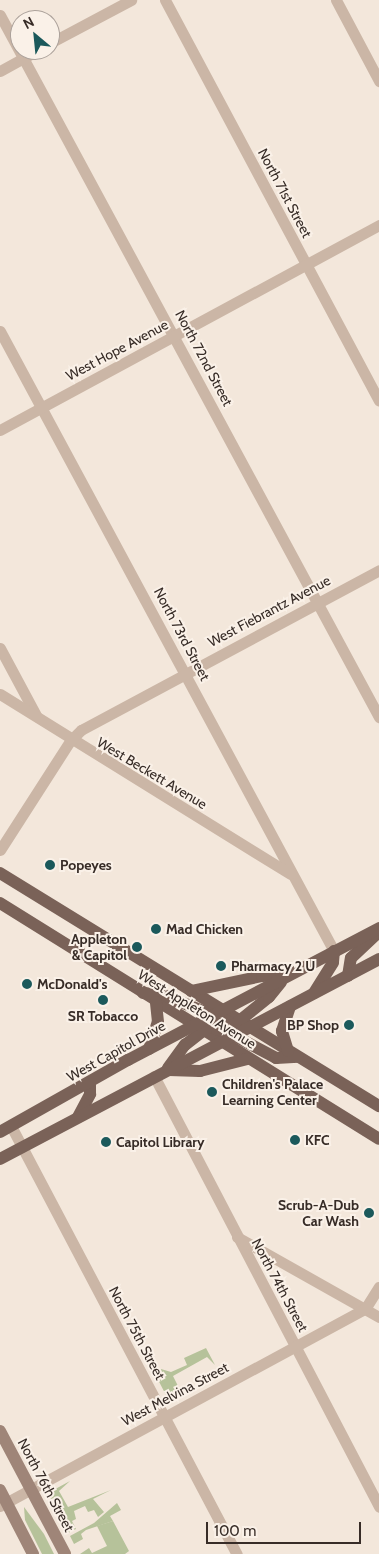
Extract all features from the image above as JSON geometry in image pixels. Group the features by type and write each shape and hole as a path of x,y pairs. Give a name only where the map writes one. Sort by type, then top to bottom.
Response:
{"main road":[{"name":"West Appleton Avenue","path":"0,873 191,991 209,1022"},
{"name":"West Appleton Avenue","path":"0,903 156,1002 293,1054 379,1106"},
{"path":"348,976 351,958 379,930"},
{"name":"West Capitol Drive","path":"5,1129 149,1049 209,1022 334,951 379,930"},
{"path":"312,995 334,962 334,951"},
{"path":"0,1159 166,1070 233,1031 290,1006 379,959"},
{"path":"191,991 262,976 289,976"},
{"path":"233,1031 289,976"},
{"path":"141,992 164,995 209,1022 233,1031 276,1058 293,1054 282,1031 290,1006"},
{"path":"149,1049 158,1022 156,1002"},
{"path":"166,1070 185,1045 209,1022"},
{"name":"West Appleton Avenue","path":"233,1031 247,1059 379,1139"},
{"path":"166,1070 200,1071 247,1059"},
{"path":"78,1117 90,1094 90,1083"},
{"name":"North 76th Street","path":"0,1431 65,1554"},
{"path":"0,1490 3,1504 33,1554"}],"street":[{"path":"60,38 131,0"},
{"name":"North 71st Street","path":"164,0 379,400"},
{"path":"336,0 379,81"},
{"name":"North 72nd Street","path":"0,15 10,34"},
{"path":"0,70 19,60"},
{"name":"North 72nd Street","path":"24,60 175,336 379,717"},
{"name":"West Hope Avenue","path":"0,430 379,225"},
{"name":"North 73rd Street","path":"0,331 186,672 291,875 334,951"},
{"name":"West Fiebrantz Avenue","path":"0,850 70,741 93,722 379,570"},
{"path":"0,648 36,715"},
{"name":"West Beckett Avenue","path":"0,694 36,715 70,741 291,875"},
{"name":"North 74th Street","path":"154,1076 379,1507"},
{"name":"North 75th Street","path":"5,1129 22,1148 166,1416 237,1554"},
{"path":"237,1236 379,1317"},
{"path":"364,1308 379,1287"},
{"name":"West Melvina Street","path":"3,1504 364,1308"}],"green space":[{"path":"206,1348 215,1365 207,1357 173,1376 181,1392 168,1399 154,1372 161,1369 171,1372 187,1365 184,1358"},
{"path":"70,1481 59,1491 68,1507 111,1490 93,1499 104,1512 98,1517 94,1510 88,1512 85,1506 74,1511 76,1519 72,1521 76,1529 68,1533 48,1493"},
{"path":"117,1503 121,1510 110,1516 113,1521 86,1530 81,1534 83,1539 74,1544 70,1536 94,1523"},
{"path":"24,1507 44,1534 54,1554 42,1554 25,1520"},
{"path":"113,1521 129,1551 125,1554 80,1554 89,1548 92,1553 107,1546 97,1526"}],"place":[{"name":"Popeyes","path":"50,865"},
{"name":"Mad Chicken","path":"156,929"},
{"name":"Appleton & Capitol","path":"137,947"},
{"name":"Pharmacy 2 U","path":"221,966"},
{"name":"McDonald's","path":"27,984"},
{"name":"SR Tobacco","path":"103,1000"},
{"name":"BP Shop","path":"349,1025"},
{"name":"Children's Palace Learning Center","path":"212,1092"},
{"name":"KFC","path":"295,1140"},
{"name":"Capitol Library","path":"106,1142"},
{"name":"Scrub-A-Dub Car Wash","path":"369,1213"}]}
